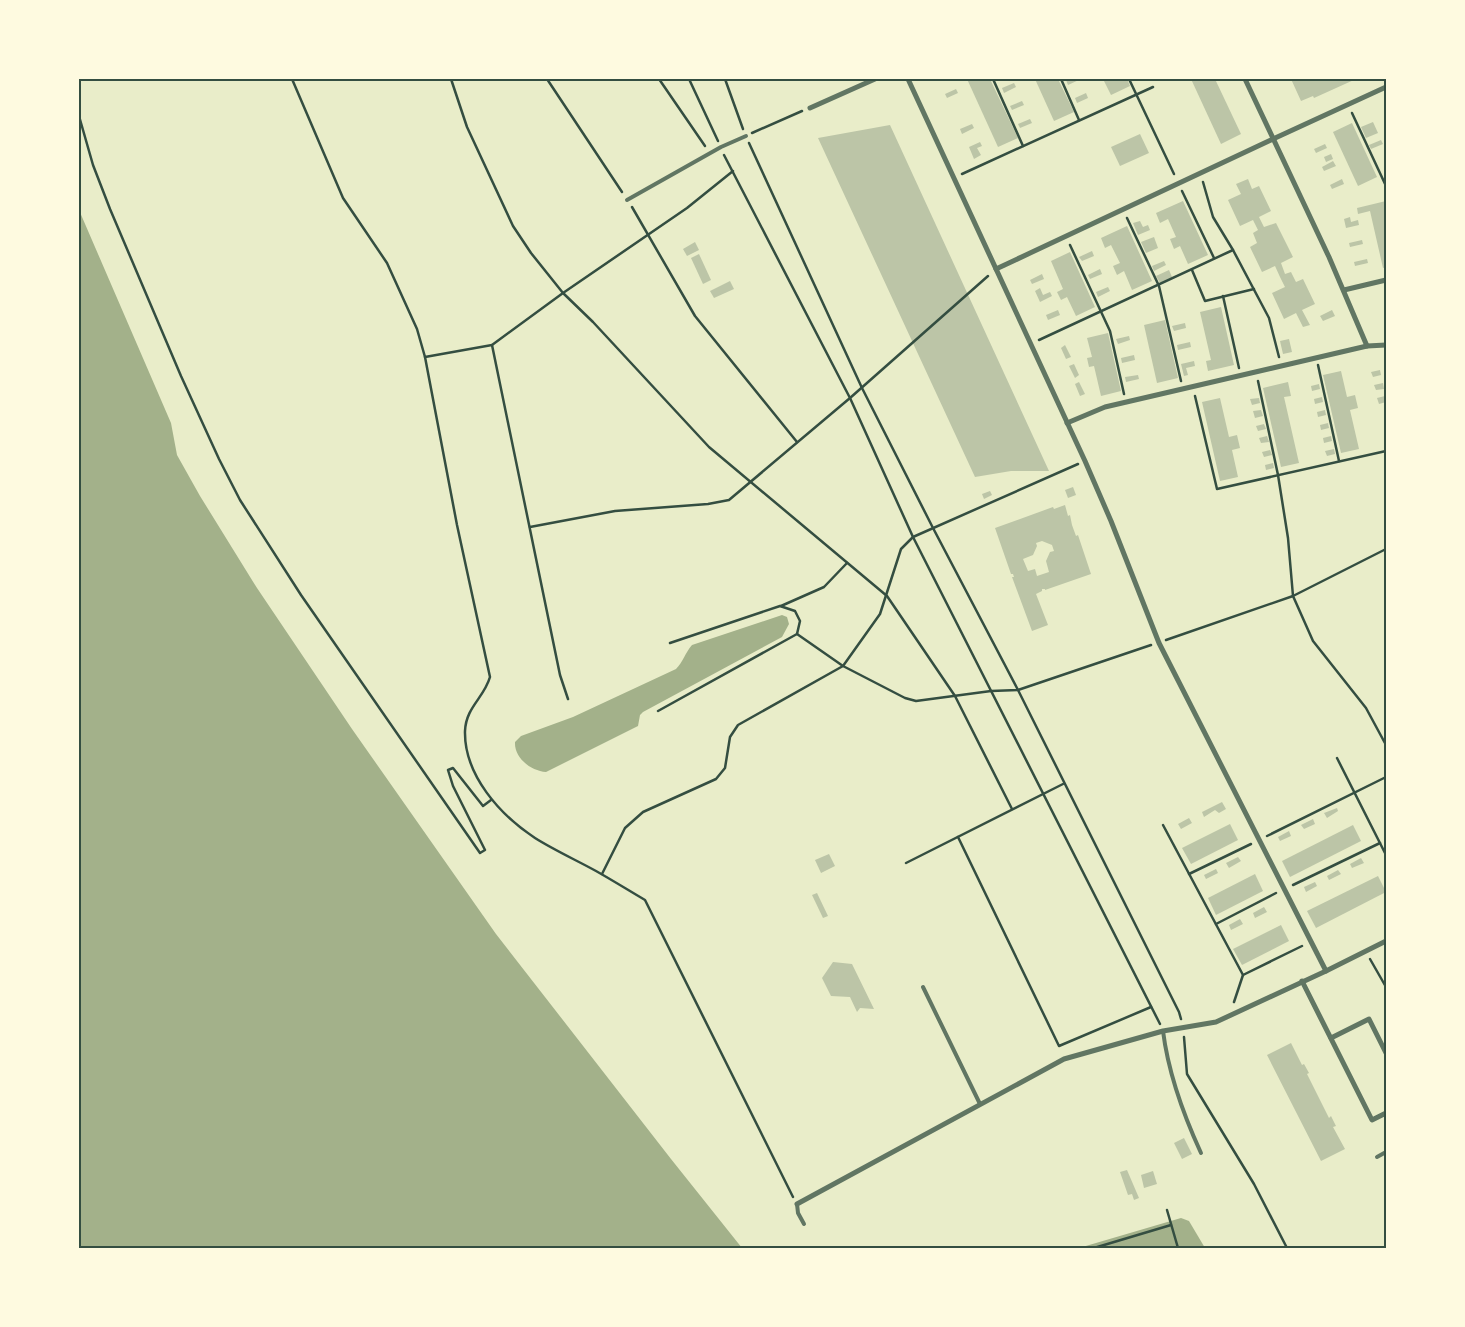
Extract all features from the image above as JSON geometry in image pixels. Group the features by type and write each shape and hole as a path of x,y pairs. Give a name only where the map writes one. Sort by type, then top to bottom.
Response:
{"street":[{"path":"810,108 875,79"},
{"path":"908,79 1067,422 1111,521 1159,642 1326,971"},
{"path":"1245,79 1344,290 1367,346"},
{"path":"996,269 1273,138 1386,87"},
{"path":"1344,290 1386,280"},
{"path":"1067,422 1105,407 1367,346 1386,345"},
{"path":"797,1204 1064,1059 1163,1031 1216,1022 1386,941"},
{"path":"1302,981 1372,1120 1386,1113"},
{"path":"1331,1038 1369,1019 1386,1053"}],"lane":[{"path":"627,200 721,147 746,136"},
{"path":"923,987 980,1104"},
{"path":"1163,1031 1166,1050 1190,1128 1201,1153"},
{"path":"1376,1157 1386,1152"},
{"path":"797,1204 798,1213 804,1224"}],"path":[{"path":"292,79 343,198 395,278 417,328 425,357 457,525 490,677 488,686 469,712 465,731 467,748 474,771 482,787 492,800 535,838 602,874 645,900 787,1185"},
{"path":"451,79 467,127 514,226 531,253 563,293 593,322 709,447 887,596 955,696 1012,809"},
{"path":"547,79 627,200 695,316 797,442"},
{"path":"659,79 710,154"},
{"path":"689,79 733,171 850,398 913,537 1163,1031"},
{"path":"725,79 746,136 862,388 1018,690 1179,1012 1183,1028 1187,1074 1254,1184 1287,1248"},
{"path":"993,79 1023,146"},
{"path":"1061,79 1079,120"},
{"path":"1129,79 1136,94"},
{"path":"954,178 1153,86"},
{"path":"1348,105 1386,186"},
{"path":"746,136 810,108"},
{"path":"79,116 93,165 110,209 181,376 227,476 245,508 301,595 480,853 485,850 453,786 448,770 453,768 483,806 492,800"},
{"path":"425,357 492,345 563,293 687,208 733,171"},
{"path":"1200,174 1213,217 1269,318 1282,366"},
{"path":"1124,210 1159,286 1183,389"},
{"path":"1066,237 1110,331 1126,402"},
{"path":"1031,344 1233,250"},
{"path":"530,527 615,511 708,504 730,500 750,481 862,388 996,269"},
{"path":"1192,270 1205,301 1254,289"},
{"path":"1223,296 1241,376"},
{"path":"492,345 560,675 568,699"},
{"path":"1316,358 1339,462"},
{"path":"1256,372 1278,475 1288,538 1293,596 1313,641 1366,708 1386,745"},
{"path":"1193,387 1217,489 1386,451"},
{"path":"602,874 625,828 643,812 716,780 725,768 730,737 738,725 843,666 880,614 901,549 913,537 1084,462"},
{"path":"797,634 843,666 905,698 916,701 991,691 1018,690 1293,596 1386,548"},
{"path":"670,644 780,606 824,587 847,563"},
{"path":"658,711 797,634 800,621 795,611 780,606"},
{"path":"1337,758 1386,855"},
{"path":"1189,874 1386,777"},
{"path":"906,863 1064,784"},
{"path":"1163,825 1243,976"},
{"path":"958,837 1059,1046 1151,1007"},
{"path":"1216,924 1380,843"},
{"path":"1230,1016 1243,976 1310,942"},
{"path":"1366,951 1386,987"},
{"path":"1167,1210 1178,1248"},
{"path":"1094,1248 1171,1225"}],"shaded area":[{"path":"79,210 171,423 177,455 257,588 352,729 496,934 742,1248 79,1248"},
{"path":"782,615 787,617 789,624 782,637 643,712 640,715 638,726 546,772 524,763 517,753 515,742 521,736 573,717 676,669 692,645"},
{"path":"1181,1218 1189,1221 1205,1248 1079,1248"}],"building":[{"path":"967,79 990,79 1018,138 998,147"},
{"path":"1035,79 1058,79 1074,112 1054,121"},
{"path":"1081,79 1068,85 1066,80"},
{"path":"1103,79 1127,79 1130,86 1111,95"},
{"path":"1191,79 1215,79 1241,134 1221,144"},
{"path":"1291,79 1356,79 1314,98 1313,96 1301,101"},
{"path":"1014,83 1016,87 1004,93 1002,88"},
{"path":"956,89 958,93 947,98 945,94"},
{"path":"1086,93 1088,98 1077,103 1075,98"},
{"path":"1022,101 1024,105 1012,110 1010,106"},
{"path":"1030,119 1032,123 1020,128 1018,124"},
{"path":"1373,122 1378,133 1366,138 1361,127"},
{"path":"1352,123 1377,177 1358,186 1333,132"},
{"path":"972,124 974,128 962,134 960,129"},
{"path":"890,125 1049,471 1011,471 975,477 818,138"},
{"path":"1140,134 1149,153 1120,166 1111,147"},
{"path":"1381,140 1383,144 1371,149 1369,145"},
{"path":"980,142 982,146 977,148 981,155 974,159 969,147"},
{"path":"1325,144 1327,148 1316,153 1314,149"},
{"path":"1331,154 1333,159 1326,162 1324,157"},
{"path":"1333,161 1336,166 1324,171 1322,167"},
{"path":"1248,179 1252,189 1259,186 1271,211 1259,217 1264,227 1276,223 1293,257 1281,263 1285,274 1291,272 1296,282 1303,279 1315,304 1302,310 1310,325 1303,327 1296,313 1284,319 1272,293 1285,287 1275,266 1262,272 1250,247 1257,243 1253,233 1258,230 1253,220 1240,226 1228,200 1241,194 1236,184"},
{"path":"1342,179 1344,184 1332,189 1330,185"},
{"path":"1183,201 1208,255 1188,264 1180,246 1174,249 1170,239 1176,237 1168,219 1160,223 1156,213"},
{"path":"1386,201 1386,267 1383,268 1370,211 1358,214 1357,208"},
{"path":"1350,217 1351,222 1358,220 1359,225 1346,228 1344,219"},
{"path":"1140,221 1143,227 1148,225 1150,230 1138,235 1133,223"},
{"path":"1127,226 1152,281 1132,290 1124,271 1117,275 1113,266 1120,263 1111,245 1105,248 1101,238"},
{"path":"1154,237 1158,248 1146,253 1141,242"},
{"path":"1362,240 1363,244 1350,247 1349,243"},
{"path":"695,242 699,250 687,256 683,249"},
{"path":"1092,251 1094,256 1082,261 1079,257"},
{"path":"1070,252 1095,307 1076,316 1067,297 1061,300 1057,292 1063,289 1051,261"},
{"path":"699,254 711,280 703,284 691,258"},
{"path":"1367,259 1368,263 1355,266 1354,262"},
{"path":"1164,261 1166,265 1154,271 1152,266"},
{"path":"1100,269 1102,274 1090,279 1088,275"},
{"path":"1169,270 1172,277 1160,283 1156,276"},
{"path":"1042,274 1044,279 1032,284 1030,280"},
{"path":"730,281 734,289 714,298 710,291"},
{"path":"1108,287 1110,291 1098,297 1096,292"},
{"path":"1040,288 1043,295 1050,292 1052,296 1040,302 1035,291"},
{"path":"1221,307 1234,365 1208,371 1206,361 1211,360 1200,312"},
{"path":"1058,310 1060,315 1048,320 1046,315"},
{"path":"1332,310 1335,316 1323,321 1320,316"},
{"path":"1165,320 1178,378 1157,383 1144,325"},
{"path":"1185,323 1186,328 1174,331 1172,326"},
{"path":"1108,333 1121,391 1101,396 1094,366 1089,367 1087,358 1092,357 1087,338"},
{"path":"1129,336 1130,340 1118,344 1116,339"},
{"path":"1289,339 1292,352 1283,354 1280,341"},
{"path":"1190,342 1191,347 1178,350 1177,345"},
{"path":"1065,345 1071,357 1066,359 1061,348"},
{"path":"1134,355 1135,360 1122,363 1121,358"},
{"path":"1194,361 1195,366 1186,368 1188,375 1184,376 1181,364"},
{"path":"1074,364 1079,375 1075,378 1069,366"},
{"path":"1380,370 1381,375 1373,377 1371,372"},
{"path":"1341,371 1347,397 1355,395 1358,408 1350,410 1359,449 1341,453 1323,375"},
{"path":"1138,375 1139,379 1126,382 1125,377"},
{"path":"1079,382 1085,394 1080,396 1075,384"},
{"path":"1288,382 1291,396 1284,397 1299,463 1281,467 1263,388"},
{"path":"1383,383 1384,389 1376,390 1374,385"},
{"path":"1319,384 1320,389 1312,391 1311,386"},
{"path":"1385,396 1386,402 1379,404 1377,398"},
{"path":"1322,397 1323,402 1315,404 1314,399"},
{"path":"1220,398 1229,437 1237,435 1240,448 1232,450 1238,477 1220,481 1202,402"},
{"path":"1259,398 1260,403 1252,405 1250,399"},
{"path":"1261,410 1263,416 1255,418 1253,411"},
{"path":"1325,410 1326,415 1318,417 1317,412"},
{"path":"1328,423 1329,428 1321,430 1320,425"},
{"path":"1264,424 1266,429 1258,431 1256,426"},
{"path":"1267,436 1269,442 1261,443 1259,438"},
{"path":"1331,436 1332,441 1324,443 1323,438"},
{"path":"1334,449 1335,454 1327,456 1325,451"},
{"path":"1270,450 1272,455 1264,457 1262,452"},
{"path":"1273,463 1274,468 1266,470 1265,465"},
{"path":"1073,487 1076,495 1068,498 1065,490"},
{"path":"990,491 992,495 984,499 982,494"},
{"path":"1065,505 1076,536 1078,535 1091,574 1045,590 1042,589 1042,591 1036,594 1048,625 1032,631 995,528 1053,507 1054,509","holes":["1042,541 1052,545 1054,551 1050,552 1046,561 1049,572 1037,576 1035,569 1028,571 1023,559 1033,555 1037,546 1036,543"]},
{"path":"1222,802 1226,809 1219,813 1215,810 1204,817 1202,812"},
{"path":"1337,808 1338,811 1327,818 1324,813"},
{"path":"1189,818 1192,823 1181,829 1178,824"},
{"path":"1313,819 1315,824 1304,829 1301,825"},
{"path":"1230,824 1238,840 1191,864 1182,848"},
{"path":"1353,825 1361,841 1290,877 1282,861"},
{"path":"1289,831 1291,836 1280,841 1278,837"},
{"path":"829,854 835,866 821,873 815,860"},
{"path":"1238,857 1241,861 1229,868 1226,863"},
{"path":"1361,858 1364,863 1352,868 1350,864"},
{"path":"1216,869 1218,873 1206,879 1204,875"},
{"path":"1338,870 1341,874 1329,880 1327,876"},
{"path":"1255,874 1263,891 1216,915 1208,898"},
{"path":"1378,876 1386,892 1316,928 1307,911"},
{"path":"1315,882 1317,886 1306,892 1304,887"},
{"path":"817,893 828,916 823,918 812,895"},
{"path":"1264,907 1267,912 1255,918 1253,913"},
{"path":"1240,919 1243,924 1231,930 1229,925"},
{"path":"1281,925 1289,941 1242,965 1233,949"},
{"path":"833,962 852,964 874,1009 860,1008 857,1012 850,997 831,996 822,978"},
{"path":"1291,1043 1302,1065 1304,1064 1309,1073 1307,1074 1329,1118 1331,1116 1336,1126 1333,1127 1345,1149 1321,1161 1267,1055"},
{"path":"1184,1138 1192,1154 1182,1159 1174,1143"},
{"path":"1127,1170 1139,1198 1134,1200 1132,1194 1128,1195 1120,1172"},
{"path":"1153,1171 1157,1184 1144,1188 1141,1175"}]}
